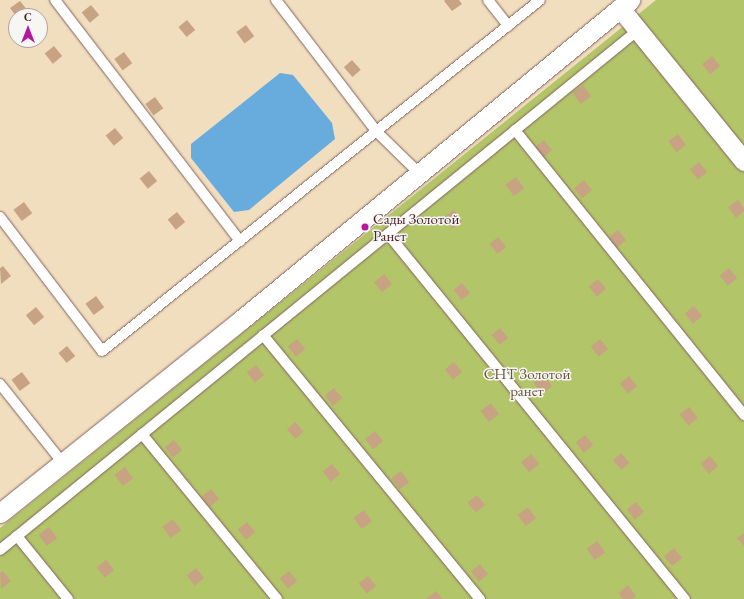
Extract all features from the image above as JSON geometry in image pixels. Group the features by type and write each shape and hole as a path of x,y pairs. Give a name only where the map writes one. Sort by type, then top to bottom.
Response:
{"street":[{"path":"0,513 241,320 418,172 625,4 638,30 744,161"}],"lane":[{"path":"56,0 240,241"},
{"path":"276,0 377,132 418,172"},
{"path":"488,0 508,26"},
{"path":"0,217 102,351 540,0"},
{"path":"0,550 638,30"},
{"path":"515,130 744,415"},
{"path":"388,234 685,599"},
{"path":"263,335 480,599"},
{"path":"0,384 62,462"},
{"path":"142,434 277,599"},
{"path":"16,536 68,599"}],"green space":[{"name":"СНТ Золотой ранет","path":"656,0 744,0 744,599 0,599 0,528"}],"water":[{"path":"280,73 293,75 332,123 335,139 249,210 234,212 191,158 191,144"}],"building":[{"path":"459,0 462,4 452,11 444,1"},
{"path":"20,1 26,8 10,8"},
{"path":"91,5 99,15 90,23 82,13"},
{"path":"187,20 195,30 187,37 178,27"},
{"path":"246,25 254,36 245,43 236,32"},
{"path":"54,46 62,56 53,64 45,54"},
{"path":"124,52 132,63 123,70 114,59"},
{"path":"712,56 720,66 710,74 702,64"},
{"path":"352,60 361,70 353,77 344,67"},
{"path":"583,85 591,96 581,104 572,93"},
{"path":"155,97 163,108 154,115 145,104"},
{"path":"115,128 123,138 114,146 106,136"},
{"path":"678,134 686,145 677,152 668,141"},
{"path":"544,140 552,150 543,158 535,148"},
{"path":"699,162 707,172 698,180 690,170"},
{"path":"149,171 157,181 148,189 140,179"},
{"path":"516,177 524,188 514,196 505,185"},
{"path":"584,180 592,190 582,198 574,188"},
{"path":"738,200 744,208 744,211 736,218 728,207"},
{"path":"24,202 32,213 22,221 13,210"},
{"path":"454,210 462,221 453,228 444,217"},
{"path":"177,212 185,222 176,230 168,220"},
{"path":"618,230 626,240 617,248 609,238"},
{"path":"498,237 506,247 498,254 489,244"},
{"path":"3,266 11,276 1,284 0,268"},
{"path":"729,268 737,278 728,286 720,276"},
{"path":"384,274 392,284 382,292 374,282"},
{"path":"598,279 606,289 597,297 589,287"},
{"path":"462,283 470,293 462,300 453,290"},
{"path":"96,296 104,307 94,315 85,304"},
{"path":"694,306 702,316 693,324 685,314"},
{"path":"36,307 44,317 34,325 26,315"},
{"path":"500,328 508,338 500,345 491,335"},
{"path":"297,339 305,349 296,357 288,347"},
{"path":"600,339 608,349 599,357 591,347"},
{"path":"67,346 75,356 67,363 58,353"},
{"path":"454,362 462,372 453,380 445,370"},
{"path":"256,365 264,375 255,383 247,373"},
{"path":"22,372 30,383 20,391 11,380"},
{"path":"544,375 552,386 542,394 533,383"},
{"path":"629,376 637,386 628,394 620,384"},
{"path":"334,388 342,398 333,406 325,396"},
{"path":"491,403 499,414 489,422 480,411"},
{"path":"689,407 698,418 688,425 680,415"},
{"path":"295,422 304,432 296,439 287,429"},
{"path":"375,431 383,441 373,449 365,439"},
{"path":"585,435 593,445 584,453 576,443"},
{"path":"174,440 182,450 173,458 165,448"},
{"path":"621,453 630,463 622,470 613,460"},
{"path":"531,454 539,464 529,472 521,462"},
{"path":"710,456 718,466 709,474 701,464"},
{"path":"332,464 340,474 331,482 323,472"},
{"path":"125,467 133,478 123,486 114,475"},
{"path":"401,471 409,482 400,489 391,478"},
{"path":"211,489 219,499 210,507 202,497"},
{"path":"477,495 485,505 476,513 468,503"},
{"path":"636,502 644,512 635,520 627,510"},
{"path":"528,507 536,518 526,526 517,515"},
{"path":"364,510 372,521 362,529 353,518"},
{"path":"173,519 181,530 171,538 162,527"},
{"path":"247,522 255,532 246,540 238,530"},
{"path":"49,527 57,538 47,546 38,535"},
{"path":"744,533 744,546 737,538"},
{"path":"597,541 605,552 595,560 586,549"},
{"path":"674,548 682,558 672,566 664,556"},
{"path":"106,560 114,570 105,578 97,568"},
{"path":"480,564 488,574 479,582 471,572"},
{"path":"196,568 204,578 195,586 187,576"},
{"path":"3,571 11,581 1,589 0,573"},
{"path":"289,571 297,581 288,589 280,579"},
{"path":"368,576 376,586 367,594 359,584"},
{"path":"628,585 636,596 632,599 623,599 618,593"},
{"path":"436,591 443,599 426,599"}],"place":[{"name":"Сады Золотой Ранет","path":"365,227"}]}
